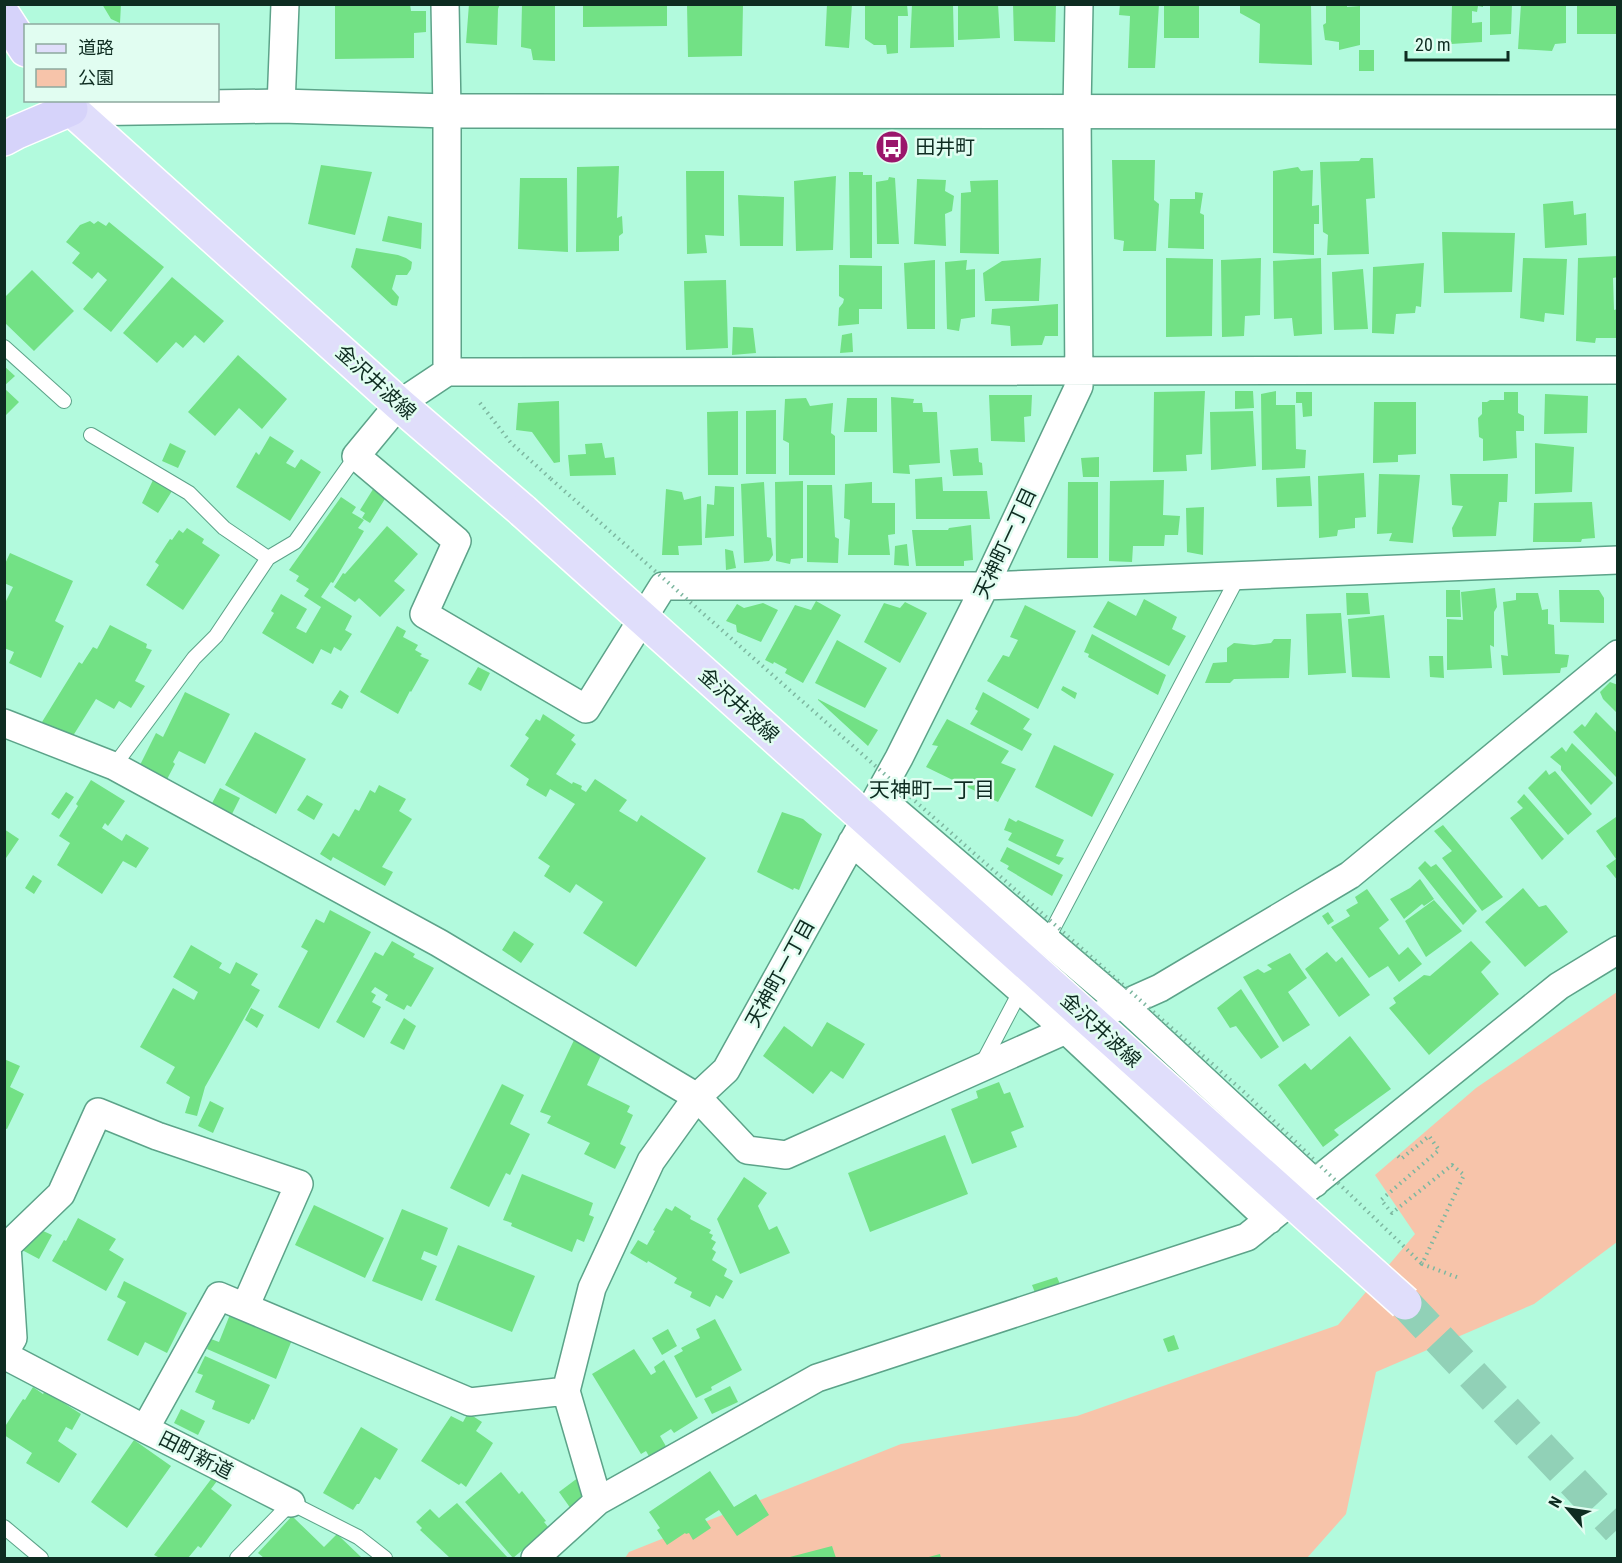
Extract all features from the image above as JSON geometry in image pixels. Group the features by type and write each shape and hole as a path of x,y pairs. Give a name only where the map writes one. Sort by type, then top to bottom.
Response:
{"highway":[{"path":"4,16 24,47"},
{"path":"4,139 68,105"}],"main road":[{"name":"金沢井波線","path":"68,105 1405,1303"}],"street":[{"path":"281,106 285,4"},
{"path":"445,4 447,372"},
{"name":"天神町一丁目","path":"566,1391 592,1288 651,1161 697,1097 726,1070 899,758 985,586 1079,386 1077,110 1079,4"},
{"path":"68,105 281,106 447,111 1617,112"},
{"path":"1617,370 447,372 399,404 356,456 457,541 424,614 586,709 663,586 985,586 1617,560"},
{"path":"4,723 114,766 439,943 697,1097 747,1150 786,1155 1160,988 1350,875 1617,654"},
{"path":"878,796 1042,950 1123,1005 1315,1183"},
{"path":"852,842 1066,1030 1269,1220"},
{"path":"536,1558 598,1501 817,1378 1247,1238 1559,986 1617,950"},
{"path":"4,1354 13,1338 6,1245 61,1194 98,1112 157,1136 299,1184 245,1307"},
{"path":"145,1429 219,1296 470,1402 566,1391 598,1501"},
{"name":"田町新道","path":"4,1354 291,1503"}],"lane":[{"path":"4,347 64,401"},
{"path":"91,435 189,493 224,528 268,558"},
{"path":"114,766 194,658 216,636 268,558 295,542 356,456"},
{"path":"979,1068 1239,575"},
{"path":"237,1558 291,1503"},
{"name":"田町新道","path":"291,1503 358,1536 385,1558"},
{"path":"4,1527 41,1558"}],"path":[{"path":"478,400 511,443 1244,1092 1422,1264 1459,1278"},
{"path":"1378,1132 1401,1159 1429,1136 1439,1150 1381,1200 1392,1213 1452,1165 1464,1175 1422,1264"}],"green space":[{"path":"1617,992 1617,1242 1534,1304 1376,1372 1346,1514 1307,1558 625,1558 629,1552 901,1444 1077,1416 1338,1325 1415,1234 1375,1175 1476,1088"}],"building":[{"path":"102,4 121,4 120,23 111,19"},
{"path":"335,4 410,4 411,11 426,11 426,32 414,33 414,58 335,59"},
{"path":"469,4 500,4 497,45 466,43"},
{"path":"522,4 555,4 555,61 533,60 531,49 521,47"},
{"path":"583,4 667,4 667,26 583,27"},
{"path":"687,4 743,4 742,56 688,57"},
{"path":"827,4 852,4 849,48 825,46"},
{"path":"865,4 907,4 908,16 898,16 898,53 887,54 886,45 874,45 865,39"},
{"path":"912,4 953,4 954,47 910,48"},
{"path":"958,4 998,4 1000,38 958,40"},
{"path":"1013,4 1056,4 1055,42 1014,41"},
{"path":"1120,4 1159,4 1155,68 1128,68 1130,16 1119,15"},
{"path":"1164,4 1199,4 1199,38 1164,38"},
{"path":"1240,4 1311,4 1312,65 1259,63 1260,24 1240,13"},
{"path":"1326,4 1360,6 1360,45 1339,50 1339,42 1325,40 1323,25 1326,23"},
{"path":"1452,4 1483,4 1483,7 1478,6 1477,12 1472,11 1472,23 1482,22 1482,42 1451,44"},
{"path":"1490,4 1512,4 1511,34 1490,35"},
{"path":"1521,4 1566,4 1566,43 1555,44 1552,51 1518,49"},
{"path":"1577,5 1618,5 1618,34 1577,34"},
{"path":"1359,50 1374,50 1374,71 1359,71"},
{"path":"1361,158 1373,158 1375,198 1366,199 1369,254 1327,255 1328,235 1323,232 1320,162 1359,161"},
{"path":"1112,160 1155,160 1154,200 1159,204 1156,251 1123,251 1124,241 1114,239"},
{"path":"321,165 372,172 355,235 308,224"},
{"path":"619,166 617,218 622,216 623,233 619,236 619,251 576,252 577,167"},
{"path":"1298,167 1301,171 1313,170 1312,206 1319,205 1319,224 1314,224 1314,255 1273,253 1273,171"},
{"path":"686,171 724,171 724,236 705,235 707,253 687,254"},
{"path":"849,172 863,172 863,175 872,175 872,258 850,258"},
{"path":"836,176 833,250 796,251 794,181"},
{"path":"889,177 895,178 899,244 877,244 876,182 888,180"},
{"path":"520,178 567,178 568,252 518,249"},
{"path":"917,179 946,180 945,191 954,196 952,211 945,214 946,246 914,244"},
{"path":"998,180 999,254 960,253 961,193 971,192 970,181"},
{"path":"1195,192 1203,193 1200,213 1204,215 1204,249 1168,248 1170,199 1195,199"},
{"path":"738,195 784,197 783,246 740,246"},
{"path":"1573,201 1574,215 1586,213 1587,245 1545,248 1543,204"},
{"path":"388,216 422,223 421,249 382,241"},
{"path":"90,221 94,224 98,221 106,226 109,222 164,267 111,332 83,309 107,280 98,272 92,279 72,263 80,253 66,242 80,225"},
{"path":"1442,232 1515,233 1512,292 1444,293"},
{"path":"356,248 398,255 412,262 407,275 396,275 392,289 399,297 397,306 392,305 351,267"},
{"path":"1618,256 1618,277 1613,278 1614,310 1618,309 1618,338 1596,338 1595,343 1576,341 1578,258"},
{"path":"1041,258 1039,301 985,301 983,273 1002,261"},
{"path":"1166,258 1213,259 1212,336 1166,337"},
{"path":"1261,258 1260,315 1245,316 1244,336 1222,337 1221,260"},
{"path":"1321,258 1322,334 1294,336 1292,318 1274,319 1273,261"},
{"path":"1523,258 1567,259 1564,315 1545,313 1544,322 1520,318"},
{"path":"935,260 935,329 907,329 904,263"},
{"path":"967,260 966,270 975,269 975,317 961,319 959,331 947,329 945,262"},
{"path":"1424,263 1421,307 1416,306 1415,313 1396,314 1394,334 1372,333 1373,267"},
{"path":"839,265 882,266 882,309 859,309 859,324 838,326 839,308 844,299 839,296"},
{"path":"1363,269 1368,329 1334,330 1332,272"},
{"path":"32,270 74,311 34,351 4,322 4,298"},
{"path":"172,277 224,321 204,343 195,335 183,348 176,342 157,363 123,333"},
{"path":"726,280 728,348 686,350 684,281"},
{"path":"1058,304 1058,336 1045,336 1042,345 1011,346 1010,326 991,324 992,309"},
{"path":"733,327 753,328 756,353 732,355"},
{"path":"852,333 853,352 840,353 842,335"},
{"path":"238,355 287,399 262,429 239,408 215,436 188,412"},
{"path":"4,366 15,376 4,386"},
{"path":"4,388 19,402 4,417"},
{"path":"1205,391 1202,454 1186,455 1187,471 1153,472 1154,392"},
{"path":"1235,391 1253,391 1254,408 1235,409"},
{"path":"1276,391 1276,405 1295,405 1296,449 1306,450 1305,468 1262,470 1261,394"},
{"path":"1296,392 1312,392 1312,416 1303,417 1302,403 1296,403"},
{"path":"1504,392 1518,392 1518,413 1524,416 1524,431 1516,431 1517,458 1483,461 1483,439 1479,437 1478,418 1482,414 1482,402 1504,400"},
{"path":"1545,394 1588,396 1587,433 1544,434"},
{"path":"989,395 1032,395 1031,416 1024,417 1025,442 991,441"},
{"path":"891,397 914,399 913,403 922,403 923,412 937,412 940,463 909,465 910,474 893,473"},
{"path":"806,398 810,406 833,403 831,433 835,436 835,475 789,475 789,443 783,440 785,399"},
{"path":"847,398 877,398 877,432 844,432"},
{"path":"559,401 560,462 554,463 532,432 516,430 518,403"},
{"path":"1374,402 1416,402 1416,454 1398,455 1398,462 1373,463"},
{"path":"776,410 776,474 746,474 746,411"},
{"path":"738,411 738,475 708,475 707,412"},
{"path":"1253,411 1256,466 1211,470 1210,412"},
{"path":"270,436 294,451 286,463 295,468 301,459 321,472 290,521 236,487 256,452 259,455"},
{"path":"170,443 186,451 178,468 162,461"},
{"path":"602,443 605,458 614,457 616,475 570,476 568,455 586,454 585,444"},
{"path":"1535,443 1574,447 1572,492 1535,494"},
{"path":"978,448 983,475 953,476 950,450"},
{"path":"1099,457 1099,477 1083,477 1081,458"},
{"path":"1364,473 1366,517 1355,518 1355,528 1338,530 1337,536 1319,538 1318,476"},
{"path":"1379,474 1420,475 1413,543 1389,541 1392,533 1377,534"},
{"path":"1450,474 1508,474 1507,502 1499,502 1496,536 1453,537 1452,528 1463,506 1452,505"},
{"path":"1310,476 1312,506 1277,507 1276,478"},
{"path":"942,477 943,491 987,491 990,519 916,519 915,479"},
{"path":"153,480 172,491 158,513 142,503"},
{"path":"1164,480 1163,515 1180,516 1178,535 1165,535 1164,546 1133,546 1132,562 1109,561 1110,481"},
{"path":"803,481 803,558 791,559 790,564 776,561 775,482"},
{"path":"764,482 767,537 771,538 773,555 769,561 744,563 741,484"},
{"path":"872,482 872,503 895,503 895,534 888,535 890,555 848,555 850,520 844,518 845,484"},
{"path":"1068,482 1098,482 1098,558 1067,558"},
{"path":"807,485 832,485 835,537 839,539 838,563 807,562"},
{"path":"375,486 388,494 370,523 362,518 365,513 360,510"},
{"path":"715,486 734,487 734,536 705,538 707,504 714,505"},
{"path":"666,489 682,492 684,500 701,496 702,545 678,546 679,555 662,555"},
{"path":"341,497 356,507 352,513 364,520 358,528 364,531 333,583 331,582 321,597 352,616 345,630 352,634 341,651 334,647 331,654 321,649 313,664 262,633 274,613 271,611 281,594 307,609 296,628 306,633 321,607 304,596 309,589 296,581 299,576 289,570"},
{"path":"1592,502 1595,538 1582,539 1581,542 1533,542 1534,503"},
{"path":"1204,507 1203,555 1187,552 1186,508"},
{"path":"971,525 973,560 964,561 964,566 916,566 912,530 948,530"},
{"path":"387,526 418,554 394,581 405,590 380,617 359,598 355,602 334,587 343,573 345,574"},
{"path":"187,528 204,539 202,543 220,555 183,610 146,585 159,565 155,562 170,539 172,540 179,530 183,533"},
{"path":"907,544 909,566 894,565 895,546"},
{"path":"725,549 733,551 736,568 726,570"},
{"path":"10,553 73,581 55,621 64,626 41,678 9,663 14,652 4,648 4,605 13,587 4,583 4,566"},
{"path":"1495,588 1497,607 1494,612 1494,647 1490,645 1492,668 1447,670 1447,619 1463,620 1461,592"},
{"path":"1446,590 1460,590 1461,617 1446,617"},
{"path":"1559,590 1599,590 1604,598 1604,623 1560,622"},
{"path":"1346,593 1368,593 1370,614 1347,615"},
{"path":"1516,593 1538,593 1542,610 1548,609 1548,624 1554,625 1555,654 1569,655 1567,667 1561,668 1560,673 1503,675 1501,655 1508,656 1503,602 1516,600"},
{"path":"1144,599 1177,617 1172,629 1186,636 1169,666 1093,627 1108,601 1136,616"},
{"path":"816,601 841,615 803,683 785,673 787,669 765,660 795,605 811,610"},
{"path":"905,602 927,613 900,663 864,642 884,603 900,608"},
{"path":"763,603 778,610 761,642 737,632 736,625 726,621 737,604 744,608"},
{"path":"1025,605 1076,631 1038,709 987,681 1003,655 1009,657 1018,640 1010,637"},
{"path":"1341,613 1346,673 1308,675 1306,614"},
{"path":"1384,615 1390,678 1352,677 1348,619"},
{"path":"110,625 147,644 146,648 152,650 135,681 145,686 131,708 119,701 114,709 96,699 71,739 42,722 79,662 82,664 93,647 97,649"},
{"path":"397,626 406,631 403,637 418,645 415,650 422,654 420,656 429,660 398,714 360,692"},
{"path":"1092,634 1166,675 1158,695 1088,657 1089,654 1084,652"},
{"path":"1274,639 1291,639 1289,678 1234,679 1230,683 1205,683 1213,663 1227,662 1227,648 1234,643 1254,645 1271,643"},
{"path":"837,640 887,668 865,708 815,683"},
{"path":"1429,656 1443,656 1444,678 1430,677"},
{"path":"478,667 490,673 481,691 468,684"},
{"path":"1610,682 1618,685 1618,714 1603,699 1600,692"},
{"path":"1063,686 1077,693 1075,699 1061,690"},
{"path":"340,690 349,696 342,709 331,704"},
{"path":"185,692 230,714 205,764 179,751 164,785 137,771 156,733 163,737"},
{"path":"983,692 1030,719 1023,729 1032,734 1022,751 970,724 978,711 975,709"},
{"path":"818,700 878,730 868,746"},
{"path":"1596,712 1618,734 1618,776 1616,777 1573,732 1582,724 1585,727"},
{"path":"543,714 575,735 571,740 576,744 556,774 572,784 573,782 582,786 581,789 586,792 595,779 627,800 619,811 637,822 641,815 706,858 636,967 583,933 603,902 576,884 570,893 544,876 550,866 538,858 575,804 550,789 546,797 526,785 529,779 510,766 529,738 525,735 536,719 540,721"},
{"path":"947,719 1009,751 1001,763 1016,769 998,802 926,767 938,746 932,745"},
{"path":"255,732 306,759 276,814 225,785"},
{"path":"1572,743 1613,783 1591,805 1561,770 1561,766 1550,757 1562,747 1566,752"},
{"path":"1054,745 1114,774 1092,817 1035,787"},
{"path":"1546,770 1549,775 1555,771 1592,814 1568,835 1528,788"},
{"path":"91,780 125,801 108,826 105,823 102,828 122,841 126,834 149,848 136,868 123,861 102,894 57,865 70,843 59,836"},
{"path":"379,785 406,799 399,811 412,819 382,867 393,872 385,886 333,857 331,861 320,854 333,833 339,837 355,809 359,811 370,790 375,793"},
{"path":"220,788 240,798 230,818 210,807"},
{"path":"66,792 74,797 59,819 51,814"},
{"path":"1524,794 1564,839 1542,860 1510,818 1523,808 1517,802"},
{"path":"307,795 323,804 314,820 297,810"},
{"path":"782,812 803,819 822,834 799,890 794,888 793,890 757,872"},
{"path":"1616,817 1618,818 1618,881 1606,866 1616,859 1596,831"},
{"path":"1009,818 1064,840 1056,856 1064,858 1059,865 1008,840 1012,833 1004,830"},
{"path":"1443,825 1503,897 1482,911 1442,858 1452,851 1434,831"},
{"path":"4,829 19,839 4,861"},
{"path":"1007,847 1063,875 1052,896 1007,869 1009,866 1000,861"},
{"path":"1425,861 1431,867 1436,864 1477,911 1463,925 1418,868"},
{"path":"33,875 42,881 34,894 25,888"},
{"path":"1420,879 1434,899 1424,906 1422,904 1404,919 1390,899 1410,888"},
{"path":"1523,888 1539,907 1546,905 1568,932 1525,967 1485,922"},
{"path":"1367,889 1389,920 1379,928 1399,955 1408,947 1422,964 1399,982 1388,966 1369,978 1331,927 1350,916 1346,910 1358,903 1355,897"},
{"path":"1434,900 1462,931 1426,957 1405,921"},
{"path":"330,910 371,932 319,1029 278,1007 308,951 301,947 316,919 324,923"},
{"path":"1328,912 1334,921 1328,925 1322,916"},
{"path":"514,931 534,944 521,963 502,950"},
{"path":"392,941 415,954 413,957 434,968 411,1007 407,1005 404,1010 385,1000 388,995 375,987 371,992 376,995 372,1002 381,1007 364,1038 336,1022 375,952 383,956"},
{"path":"1471,941 1491,962 1481,972 1499,994 1429,1055 1389,1008 1396,1003 1393,998 1424,975 1430,976"},
{"path":"191,945 222,963 219,968 230,974 236,962 258,974 251,985 260,990 205,1087 197,1116 185,1113 190,1097 166,1083 175,1067 140,1047 173,988 194,1000 198,992 173,977"},
{"path":"1327,952 1336,962 1342,957 1370,995 1339,1017 1305,969"},
{"path":"1290,953 1307,978 1288,992 1310,1025 1283,1042 1243,977 1258,969 1264,973 1272,969 1267,965"},
{"path":"1241,989 1279,1047 1261,1059 1236,1026 1230,1028 1217,1008"},
{"path":"251,1008 264,1015 257,1028 245,1020"},
{"path":"404,1018 416,1026 404,1050 390,1043"},
{"path":"827,1022 865,1044 843,1079 831,1071 813,1094 763,1056 784,1026 812,1047"},
{"path":"1350,1036 1391,1089 1334,1130 1339,1135 1323,1147 1278,1085 1305,1063 1311,1070"},
{"path":"575,1038 603,1051 587,1085 630,1106 627,1112 633,1115 620,1144 626,1147 615,1169 584,1154 590,1143 547,1123 551,1116 540,1112"},
{"path":"4,1059 20,1066 10,1087 24,1094 7,1129 4,1128"},
{"path":"999,1082 1004,1094 1010,1092 1024,1127 1011,1132 1017,1147 972,1164 951,1109 978,1098 976,1091"},
{"path":"502,1084 524,1095 510,1124 530,1134 510,1175 506,1173 489,1207 450,1188"},
{"path":"210,1101 224,1108 213,1133 198,1126"},
{"path":"945,1135 968,1194 870,1232 848,1173"},
{"path":"522,1174 593,1203 589,1215 594,1217 584,1242 577,1239 572,1252 511,1226 512,1223 503,1220"},
{"path":"744,1177 767,1193 758,1206 769,1230 777,1226 790,1253 740,1274 717,1219"},
{"path":"314,1205 384,1238 365,1278 295,1245"},
{"path":"675,1206 691,1216 690,1219 711,1230 709,1233 713,1235 711,1239 716,1242 712,1249 716,1252 712,1260 727,1269 724,1276 733,1281 723,1299 716,1295 710,1307 690,1297 692,1292 674,1283 677,1278 630,1253 638,1240 647,1245 666,1208 672,1211"},
{"path":"402,1209 448,1228 437,1256 424,1251 421,1259 437,1266 422,1301 372,1281"},
{"path":"78,1218 116,1239 109,1250 124,1259 106,1291 52,1261"},
{"path":"41,1230 52,1235 39,1259 22,1250"},
{"path":"458,1245 535,1276 512,1332 435,1300"},
{"path":"1057,1277 1062,1289 1037,1298 1032,1285"},
{"path":"124,1281 187,1313 167,1353 145,1342 138,1356 107,1340 126,1302 117,1297"},
{"path":"231,1312 292,1340 276,1379 207,1349 211,1339 219,1342"},
{"path":"715,1319 742,1370 696,1398 674,1356 683,1351 681,1348 700,1338 696,1329"},
{"path":"668,1329 677,1346 662,1355 652,1338"},
{"path":"1174,1335 1179,1349 1168,1352 1163,1339"},
{"path":"634,1349 651,1375 656,1372 654,1367 664,1360 698,1418 674,1433 671,1429 660,1436 667,1448 650,1458 646,1451 641,1454 592,1374"},
{"path":"205,1356 270,1385 254,1420 252,1419 249,1424 212,1409 215,1401 195,1392 203,1375 197,1373"},
{"path":"730,1386 738,1402 712,1414 704,1399"},
{"path":"33,1387 43,1394 45,1391 81,1414 72,1430 66,1427 58,1441 77,1454 59,1483 26,1463 32,1453 4,1435 4,1428"},
{"path":"181,1409 205,1421 198,1435 174,1423"},
{"path":"468,1413 482,1422 476,1431 493,1443 466,1487 421,1461 451,1416 463,1422"},
{"path":"361,1427 398,1449 380,1480 375,1477 353,1510 323,1493"},
{"path":"134,1440 171,1466 127,1528 91,1502"},
{"path":"710,1471 734,1507 756,1494 769,1515 737,1536 719,1510 705,1519 711,1528 693,1540 689,1533 685,1533 667,1545 657,1530 660,1528 649,1512"},
{"path":"501,1472 519,1494 522,1491 549,1528 513,1558 465,1502"},
{"path":"215,1474 220,1477 211,1489 232,1505 201,1548 198,1546 188,1558 160,1558 154,1555"},
{"path":"583,1474 584,1499 571,1509 559,1492"},
{"path":"457,1503 508,1558 450,1558 420,1530 422,1528 416,1522 430,1509 439,1518"},
{"path":"292,1516 324,1547 337,1534 361,1557 264,1558 258,1553"},
{"path":"832,1546 836,1558 786,1558"},
{"path":"940,1554 941,1558 925,1558"}],"tunnel":[{"path":"1405,1303 1618,1529"}],"place":[{"name":"田井町","path":"892,147"}],"district":[{"name":"天神町一丁目","path":"932,790"}]}
